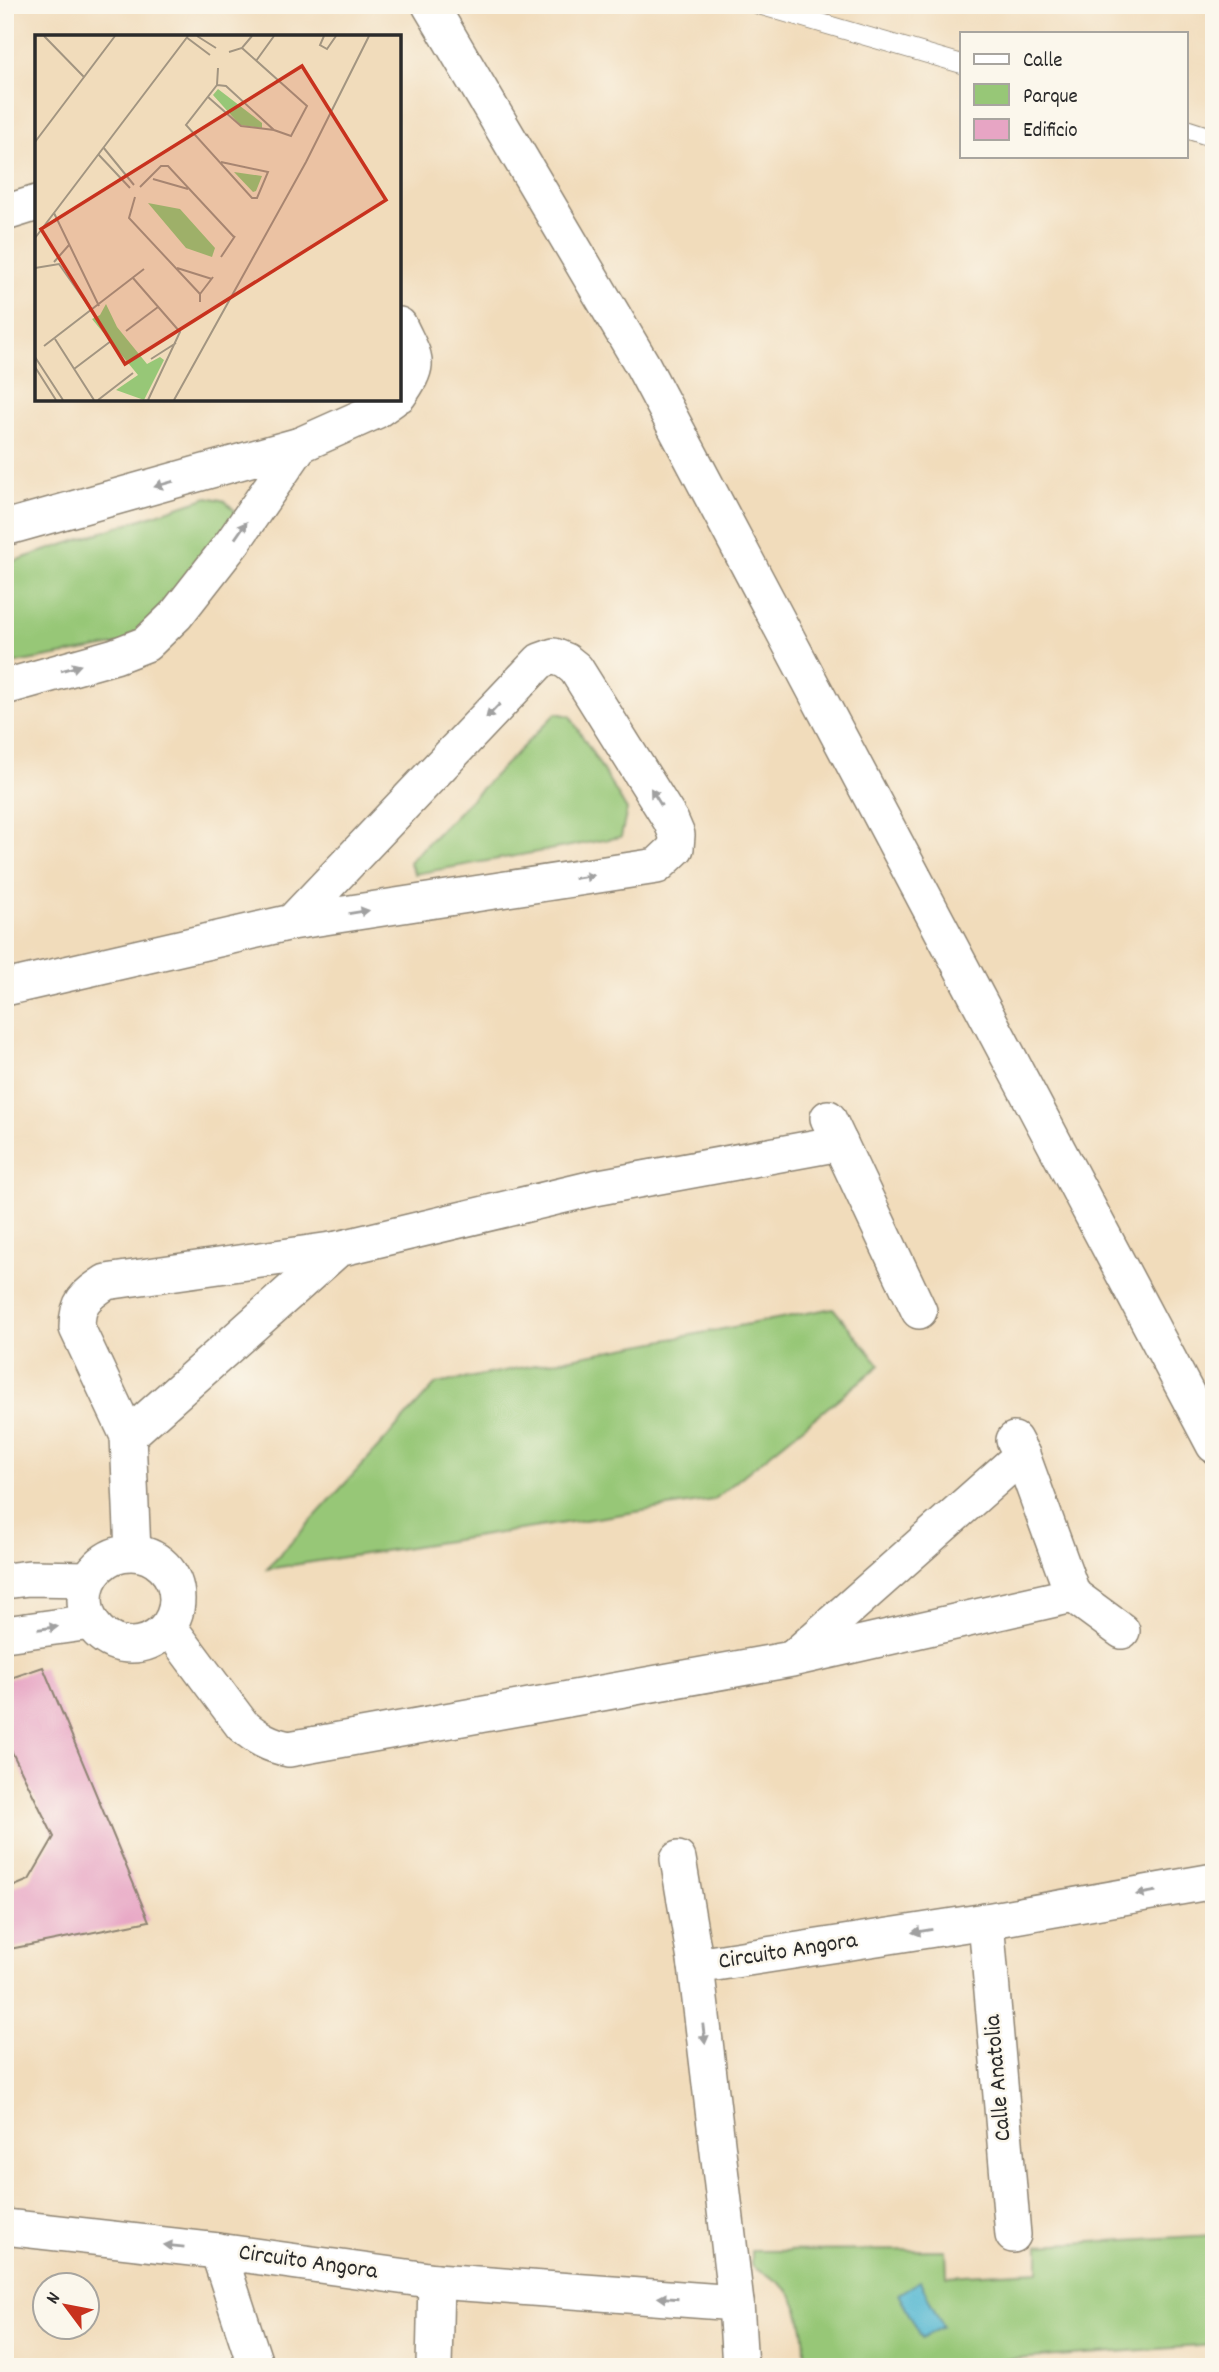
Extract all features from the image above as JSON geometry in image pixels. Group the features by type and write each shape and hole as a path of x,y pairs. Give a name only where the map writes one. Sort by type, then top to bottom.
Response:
{"street":[{"path":"429,5 643,366 1214,1445"},
{"path":"5,213 35,204"},
{"path":"401,329 415,359 413,374 401,392"},
{"path":"5,528 300,445 376,411 390,401"},
{"path":"5,687 115,656 146,644 176,615 233,542 300,445"},
{"path":"5,988 292,922 657,866 676,848 677,835 671,821 576,669 566,660 554,656 540,662 292,922"},
{"path":"133,1552 128,1436 77,1328 77,1311 87,1294 106,1282 338,1249 834,1130 919,1311"},
{"path":"128,1436 338,1249"},
{"path":"792,1659 1018,1448 1073,1595 1122,1631"},
{"path":"133,1552 160,1562 173,1579 178,1600 176,1614 169,1627 157,1638 143,1644 128,1645 113,1642 100,1634 90,1622 85,1608 85,1593 89,1579 106,1559 133,1552"},
{"path":"5,1581 29,1578 89,1579"},
{"path":"169,1627 242,1725 264,1741 289,1749 792,1659 1073,1595"},
{"path":"5,1634 90,1622"},
{"path":"678,1859 696,1966"},
{"name":"Circuito Angora","path":"740,2367 736,2303 696,1966 986,1921 1214,1881"},
{"name":"Calle Anatolia","path":"986,1921 1013,2235"},
{"name":"Circuito Angora","path":"5,2227 218,2251 436,2281 736,2303"},
{"path":"218,2251 256,2367"},
{"path":"434,2367 436,2281"}],"lane":[{"path":"758,5 960,63"},
{"path":"1188,131 1214,138"}],"green space":[{"path":"208,497 225,501 239,515 131,642 5,665 5,564"},
{"path":"556,713 570,716 627,810 621,837 415,874 409,862"},
{"path":"833,1308 880,1365 713,1500 267,1569 436,1384"},
{"path":"1214,2235 1214,2345 973,2362 973,2367 804,2367 803,2331 792,2296 779,2282 751,2266 751,2251 946,2250 947,2276 1039,2271 1039,2245"}],"water":[{"path":"920,2281 943,2327 922,2338 898,2294"}],"building":[{"path":"43,1667 149,1921 5,1950 5,1890 29,1880 54,1837 5,1738 5,1680"}]}
